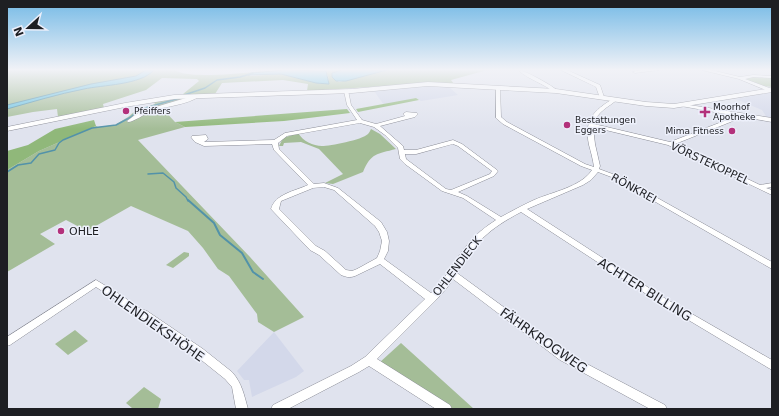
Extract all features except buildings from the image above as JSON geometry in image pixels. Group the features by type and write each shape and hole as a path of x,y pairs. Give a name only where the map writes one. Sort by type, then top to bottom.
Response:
{"street":[{"path":"7,129 152,100 198,96 365,89"},
{"name":"RÖNKREI","path":"498,89 498,117 505,123 577,163 616,177 772,266"},
{"path":"525,89 556,91 654,105 683,105 771,90"},
{"path":"599,89 602,97"},
{"path":"346,91 349,105 360,121"},
{"path":"130,121 145,112 190,100 198,96"},
{"path":"597,170 590,125 593,117 601,108 616,100"},
{"path":"683,105 772,120"},
{"path":"670,144 743,115"},
{"path":"376,126 404,119 408,116"},
{"path":"200,142 204,144 219,145 275,142 285,135 360,121 376,126 398,144 403,152 403,159 443,189 465,197 500,220"},
{"name":"VÖRSTEKOPPEL","path":"590,125 670,144 772,193"},
{"path":"275,142 276,149 312,186"},
{"path":"403,152 413,153 453,142 495,171 492,175 453,193"},
{"name":"OHLENDIECK","path":"276,409 355,369 369,360 432,299 453,274 474,241 500,220 540,200 574,187 594,174 597,170"},
{"name":"VÖRSTEKOPPEL","path":"759,187 772,184"},
{"path":"324,185 336,189 383,230 386,235 386,241 383,255 380,260 352,274 344,273 322,253 313,248 275,208 276,204 279,200 312,186 324,185"},
{"name":"ACHTER BILLING","path":"521,209 651,294 772,365"},
{"path":"380,260 432,299"},
{"name":"FÄHRKROGWEG","path":"453,274 564,357 661,409"},
{"name":"OHLENDIEKSHÖHE","path":"7,342 96,283 133,310 144,314 199,352 206,360 230,377 236,385 242,409"},
{"path":"369,360 446,409"}],"shaded area":[{"path":"388,89 452,89 458,95 421,101 416,98 384,105 374,91"},
{"path":"772,92 772,119 768,119 762,110 736,99"},
{"path":"274,332 304,371 296,377 252,397 249,380 244,380 237,371"}],"green space":[{"path":"7,89 147,89 103,104 104,108 58,117 57,109 7,117"},
{"path":"189,89 218,89 215,94 183,94"},
{"path":"307,89 332,89 307,91"},
{"path":"182,98 186,100 161,107 175,122 185,127 138,140 250,257 304,317 274,332 258,322 257,314 229,276 218,269 203,248 188,231 131,206 87,231 66,220 40,234 55,244 7,272 7,170 39,151 96,126 115,125 135,111 155,104 154,102"},
{"path":"416,98 419,100 358,112 356,109"},
{"path":"347,109 350,113 284,121 185,127 175,122"},
{"path":"94,120 96,126 39,151 7,170 7,151 28,145 55,129"},
{"path":"371,129 380,134 396,149 375,155 369,161 363,172 333,184 325,183 343,174 319,149 301,142 284,143 283,146 279,146 283,138 298,133 308,142 322,146 338,144 365,136"},
{"path":"184,252 189,253 189,256 173,268 166,265"},
{"path":"75,330 88,341 68,355 55,344"},
{"path":"401,343 474,409 452,409 379,363"},
{"path":"144,387 161,399 158,409 131,409 132,408 126,403"}],"water":[{"path":"69,89 84,89 45,98 7,109 7,105"}],"waterway":[{"path":"184,95 201,89"},
{"path":"7,172 18,165 31,163 39,154 55,150 59,143 63,140 92,128 116,125 131,117 138,110 180,98"},
{"path":"148,174 163,173 174,182 176,188 186,197 188,201"},
{"path":"188,200 214,223 220,235 242,253 253,272 263,279"}],"place":[{"name":"Pfeiffers","path":"126,111"},
{"name":"Moorhof Apotheke","path":"705,112"},
{"name":"Bestattungen Eggers","path":"567,125"},
{"name":"Mima Fitness","path":"732,131"},
{"name":"OHLE","path":"61,231"}]}
